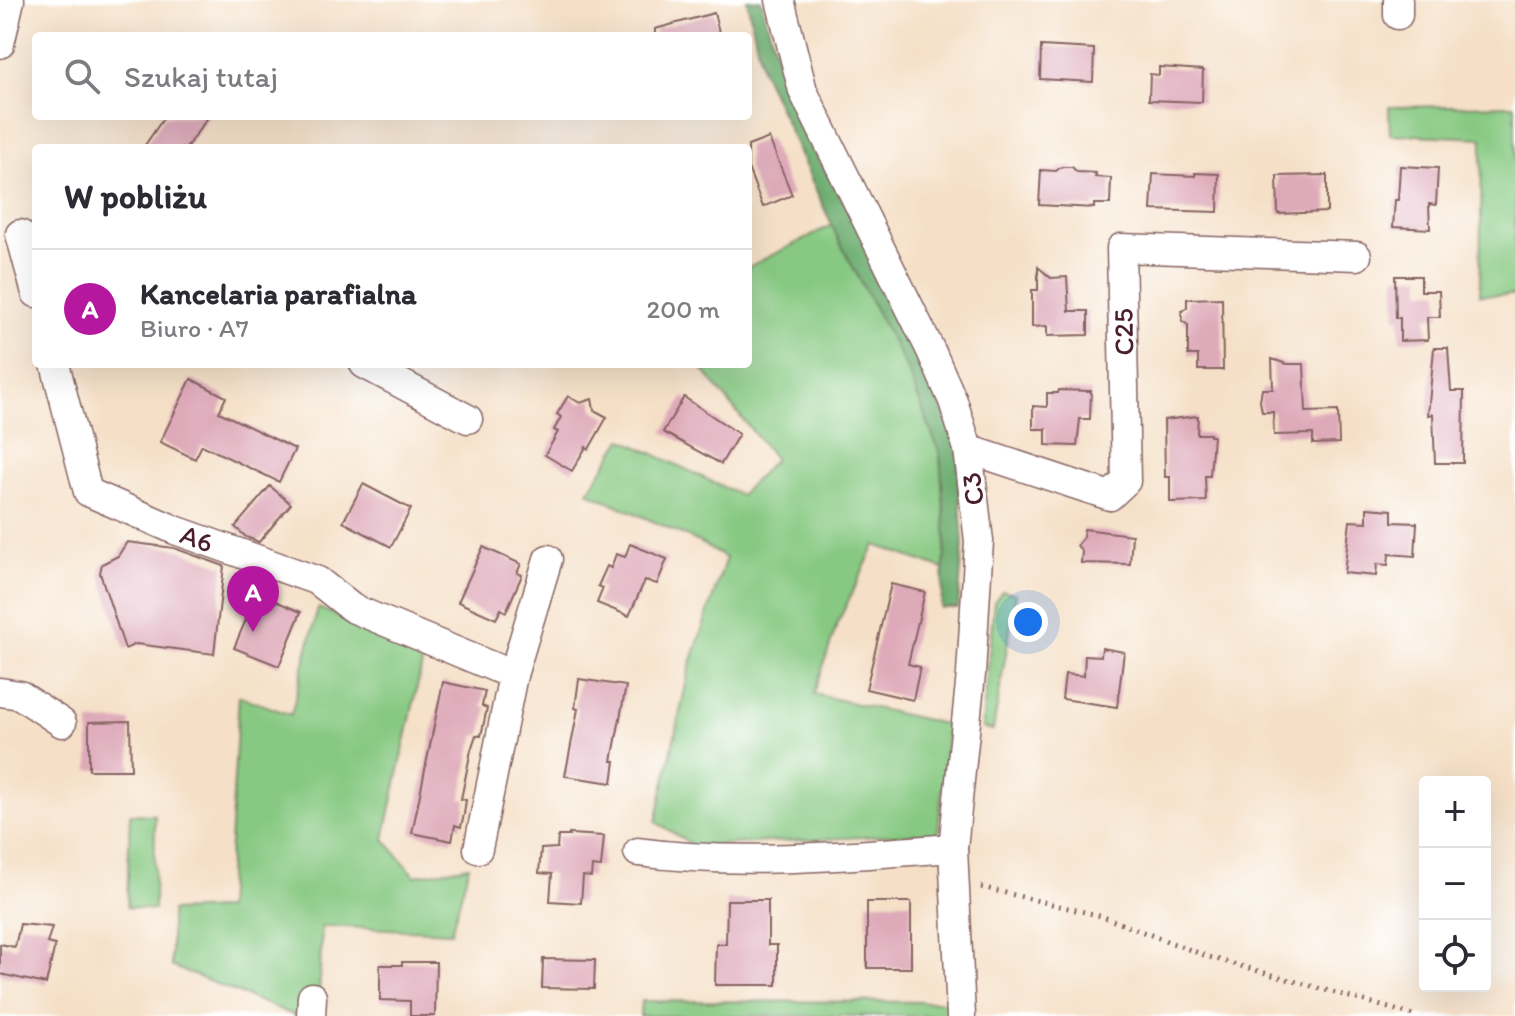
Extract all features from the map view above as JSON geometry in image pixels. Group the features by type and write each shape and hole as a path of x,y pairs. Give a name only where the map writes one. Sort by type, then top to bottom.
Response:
{"street":[{"path":"0,44 10,0"},
{"name":"C3","path":"780,0 803,91 931,351 953,401 968,449 979,541 971,674 953,848 961,1016"},
{"path":"19,228 32,278"},
{"name":"C25","path":"968,449 1110,496 1126,481 1121,248 1357,256"},
{"name":"A6","path":"56,368 88,492 175,530 318,581 352,608 513,675"},
{"path":"372,368 468,419"},
{"path":"478,849 513,675 548,559"},
{"path":"0,692 20,695 62,723"},
{"path":"638,852 674,857 807,857 953,848"}],"path":[{"path":"954,877 999,893 1101,916 1209,957 1417,1016"}],"green space":[{"path":"747,0 761,0 800,128 871,248 924,357 957,449 963,545 958,608 941,608 946,539 940,454 907,369 839,241 762,70"},
{"path":"1515,105 1515,295 1480,295 1482,138 1390,134 1389,107"},
{"path":"832,225 907,369 940,454 946,539 944,569 875,545 837,624 814,694 948,725 938,833 694,846 656,822 690,666 726,558 697,541 588,492 622,439 740,495 775,459 701,368 752,368 752,265"},
{"path":"1002,591 1016,594 993,730 982,728 994,602"},
{"path":"318,608 425,650 384,839 415,876 469,866 451,932 322,926 318,1016 296,1016 171,966 171,911 226,909 239,696 291,715"},
{"path":"130,814 155,815 154,910 127,907"},
{"path":"641,1001 949,1002 948,1016 640,1016"}],"building":[{"path":"714,13 719,32 655,32 655,29"},
{"path":"1041,46 1094,49 1093,82 1040,79"},
{"path":"1159,67 1203,70 1202,102 1149,100 1150,74 1159,75"},
{"path":"162,120 206,120 189,144 146,144"},
{"path":"769,138 792,195 763,207 752,178 752,144"},
{"path":"1400,166 1438,168 1436,205 1429,204 1430,229 1393,227"},
{"path":"1061,167 1096,173 1095,177 1111,178 1110,204 1094,204 1094,208 1039,205 1041,170 1056,171"},
{"path":"1195,173 1219,174 1218,212 1151,210 1153,174 1195,176"},
{"path":"1327,175 1327,212 1278,214 1277,176"},
{"path":"1038,267 1051,278 1067,277 1069,311 1088,311 1088,335 1047,336 1047,326 1032,327 1032,290 1038,290"},
{"path":"1395,276 1421,276 1421,291 1439,291 1440,317 1427,317 1428,340 1400,341"},
{"path":"1222,298 1223,370 1198,370 1198,355 1188,355 1188,325 1182,321 1182,311 1187,307 1187,299"},
{"path":"1434,348 1448,348 1451,391 1464,391 1463,463 1435,463 1433,414 1428,415"},
{"path":"1272,359 1287,364 1304,364 1306,412 1338,411 1339,443 1313,444 1313,434 1274,435 1273,412 1262,412 1260,401 1262,389 1273,389"},
{"path":"191,379 226,397 219,412 295,449 279,482 202,445 195,459 160,442"},
{"path":"1059,390 1091,391 1090,419 1080,419 1077,446 1046,445 1046,429 1033,429 1033,406 1047,407 1047,393 1058,393"},
{"path":"568,396 580,403 592,399 594,410 607,417 572,471 545,455 558,432 554,430 561,417 557,414"},
{"path":"684,397 739,434 721,464 663,432"},
{"path":"1198,416 1197,434 1213,436 1210,476 1205,476 1206,501 1170,502 1170,477 1165,477 1164,420"},
{"path":"363,484 411,509 391,547 343,522"},
{"path":"270,486 291,504 259,542 246,537 235,527"},
{"path":"1367,508 1392,510 1392,522 1417,523 1415,556 1389,554 1388,565 1377,564 1376,576 1344,573 1350,521 1367,522"},
{"path":"1084,529 1132,535 1130,564 1081,563 1082,552 1077,545 1083,538"},
{"path":"127,542 174,548 224,566 214,654 136,644 125,649 100,573 102,564 118,556"},
{"path":"630,544 667,559 657,584 645,580 629,616 597,603 603,588 598,586 607,566 611,568 616,554 625,557"},
{"path":"483,547 521,564 517,573 522,575 506,612 501,609 496,619 458,602"},
{"path":"891,584 925,592 908,664 920,667 913,700 866,689"},
{"path":"257,593 301,612 279,666 234,648"},
{"path":"1102,648 1124,652 1117,707 1062,699 1065,674 1084,676 1085,655 1101,656"},
{"path":"579,679 626,686 612,761 615,761 612,783 565,776 578,709 575,708"},
{"path":"443,682 485,691 482,706 487,708 481,736 476,735 471,750 461,799 466,800 461,827 455,825 452,841 412,833"},
{"path":"130,721 131,770 89,770 89,722"},
{"path":"558,836 604,836 601,867 592,866 591,877 583,876 581,903 550,901 552,874 539,873 541,849 557,848"},
{"path":"727,900 768,900 768,945 777,945 777,985 715,985 716,944 726,944"},
{"path":"867,902 911,902 911,968 867,968"},
{"path":"20,924 52,927 47,943 55,945 46,984 0,974 0,944 15,947"},
{"path":"543,959 595,960 594,989 542,988"},
{"path":"402,962 436,962 435,1016 410,1016 410,1001 380,1000 380,965 402,965"}],"place":[{"name":"Kancelaria parafialna","path":"253,632"}]}
